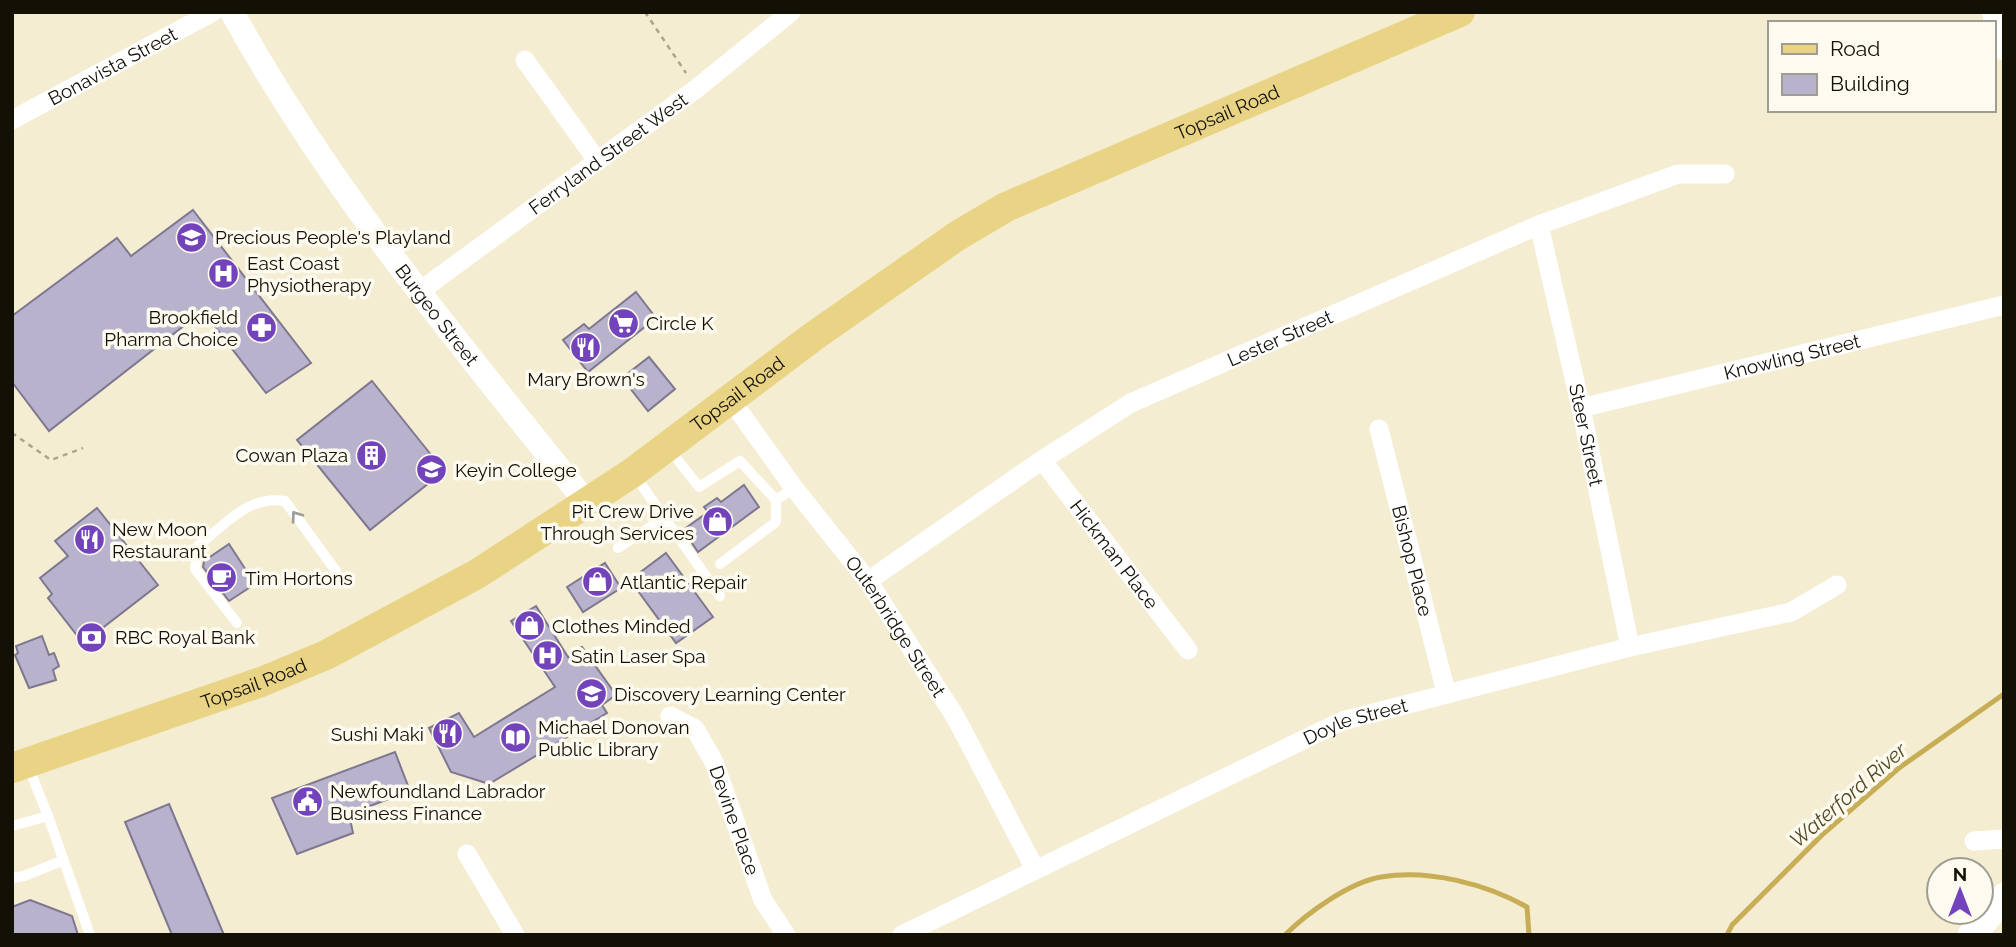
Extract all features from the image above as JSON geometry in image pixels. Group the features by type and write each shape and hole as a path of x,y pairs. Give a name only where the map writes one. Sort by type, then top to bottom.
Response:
{"main road":[{"name":"Topsail Road","path":"20,766 261,682 326,655 477,574 585,501 632,473 814,336 957,236 1006,207 1460,12"},
{"path":"1996,12 2004,46"},
{"path":"1972,935 2004,897"}],"street":[{"name":"Bonavista Street","path":"12,120 213,12"},
{"name":"Burgeo Street","path":"232,12 270,82 333,178 585,501"},
{"name":"Ferryland Street West","path":"420,291 596,159 696,89 791,12"},
{"path":"525,60 596,159"},
{"name":"Lester Street","path":"868,581 1042,460 1131,402 1539,225 1678,174 1725,174"},
{"name":"Steer Street","path":"1539,225 1581,408 1630,647"},
{"name":"Knowling Street","path":"1581,408 2004,305"},
{"name":"Outerbridge Street","path":"731,400 794,488 868,581 956,718 1035,869"},
{"name":"Bishop Place","path":"1379,429 1446,692"},
{"name":"Hickman Place","path":"1042,460 1188,650"},
{"name":"Doyle Street","path":"902,935 1342,721 1446,692 1630,647 1791,612 1837,585"},
{"name":"Devine Place","path":"670,716 695,729 714,762 763,900 786,935"},
{"path":"1974,841 2004,839"},
{"path":"467,854 515,935"}],"lane":[{"path":"667,447 699,487 740,461 776,500 776,522 720,564"},
{"path":"632,473 720,596"},
{"path":"776,500 794,488"},
{"path":"237,623 195,569 195,556 198,546 253,502 268,498 285,501 336,571"},
{"path":"618,548 664,518"},
{"path":"20,766 48,816 90,935"},
{"path":"12,826 48,816"},
{"path":"12,878 64,860"}],"path":[{"path":"645,12 696,89"},
{"path":"12,433 51,460 83,448"}],"building":[{"path":"193,210 311,363 266,393 203,311 49,431 12,382 12,316 117,238 131,256"},
{"name":"Circle K","path":"636,292 656,318 588,372 563,340 584,324 589,329"},
{"path":"649,357 675,389 648,411 622,378"},
{"name":"Cowan Plaza","path":"372,381 444,471 370,530 297,440"},
{"name":"Pit Crew Drive Through Services","path":"744,485 759,507 698,552 683,530 708,512 704,507 717,498 721,502"},
{"path":"97,508 158,585 83,643 48,598 52,594 40,578 68,556 55,541"},
{"path":"229,544 255,584 229,601 203,567 204,561"},
{"path":"666,553 713,617 676,643 630,580"},
{"path":"605,563 621,588 583,612 567,587"},
{"path":"536,606 568,657 582,647 616,695 602,705 607,713 489,784 451,772 429,728 459,713 474,737 555,687 511,621"},
{"path":"42,636 49,655 54,653 59,666 53,670 56,680 29,688 15,655 18,653 16,646"},
{"path":"395,752 410,791 349,814 353,833 297,854 272,798"},
{"path":"169,804 224,935 172,935 125,822"},
{"path":"30,900 72,916 78,935 12,935 12,907"}],"waterway":[{"name":"Waterford River","path":"1727,935 1732,925 1823,834 1899,768 2004,694"},
{"name":"Waterford River","path":"1285,935 1317,908 1356,885 1381,877 1399,875 1457,880 1494,891 1527,907 1529,935"}],"place":[{"name":"Precious People's Playland","path":"192,237"},
{"name":"East Coast Physiotherapy","path":"224,274"},
{"name":"Circle K","path":"623,323"},
{"name":"Brookfield Pharma Choice","path":"261,328"},
{"name":"Mary Brown's","path":"586,348"},
{"name":"Cowan Plaza","path":"371,455"},
{"name":"Keyin College","path":"432,470"},
{"name":"Pit Crew Drive Through Services","path":"717,522"},
{"name":"New Moon Restaurant","path":"89,540"},
{"name":"Tim Hortons","path":"222,578"},
{"name":"Atlantic Repair","path":"597,582"},
{"name":"Clothes Minded","path":"529,626"},
{"name":"RBC Royal Bank","path":"92,637"},
{"name":"Satin Laser Spa","path":"548,656"},
{"name":"Discovery Learning Center","path":"591,694"},
{"name":"Sushi Maki","path":"447,734"},
{"name":"Michael Donovan Public Library","path":"515,738"},
{"name":"Newfoundland Labrador Business Finance","path":"307,802"}]}
